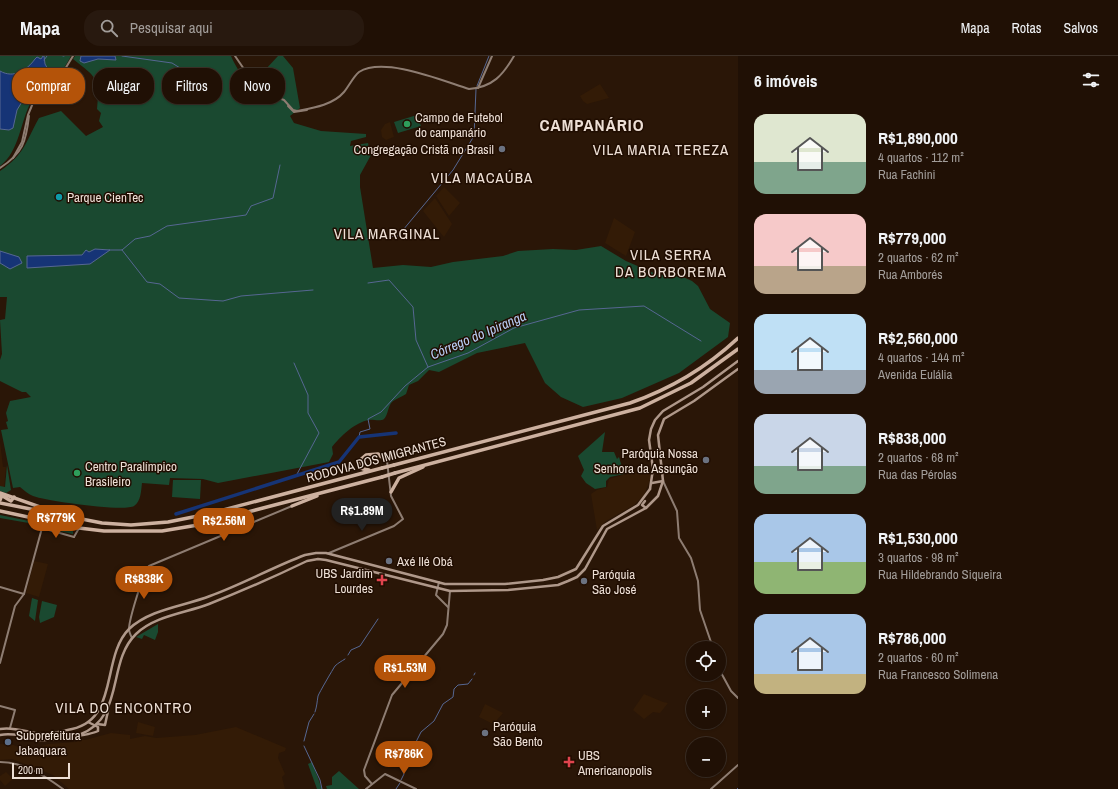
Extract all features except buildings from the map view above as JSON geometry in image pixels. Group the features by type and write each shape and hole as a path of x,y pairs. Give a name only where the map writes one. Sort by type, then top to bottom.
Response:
{"highway":[{"name":"RODOVIA DOS IMIGRANTES","path":"0,502 78,520 131,525 173,521 372,471 630,403 650,396 694,372 738,338"},
{"name":"RODOVIA DOS IMIGRANTES","path":"0,511 79,528 128,532 177,529 640,408 692,383 738,349"},
{"path":"372,471 359,467 359,461 362,457 378,454 387,461"},
{"path":"390,492 399,478 426,465"},
{"path":"292,506 330,490"},
{"path":"0,494 11,501 14,497 21,501 78,520"},
{"path":"0,494 0,502"},
{"path":"37,518 41,522 42,528"}],"main road":[{"path":"646,508 642,504 652,483 653,469 649,440 651,429 655,420 664,411 716,378 738,361"},
{"path":"87,722 97,725 105,725 123,654 132,638 142,629 153,623 207,604 312,560 326,560 450,591 522,589 558,585 572,580 585,569 607,529 646,508 652,503 659,492 663,481 658,435 664,419 669,414 694,401 738,369"},
{"path":"652,483 663,481"},
{"path":"450,591 452,586 505,584 543,580 565,575 575,570 581,563 597,535 607,523 638,505 650,489"},
{"path":"0,729 10,728 45,734 75,729 87,722 98,712 102,704 117,650 129,629 153,615 210,596 305,555 316,552 328,554 440,582 461,585"},
{"path":"79,735 97,725 109,707"},
{"path":"0,735 14,734 45,740 96,732 99,728 97,725"}],"street":[{"path":"0,168 13,158 22,142 29,111 38,94 62,74 73,56"},
{"path":"235,56 258,88 268,94 283,99 295,111 327,104 339,97 358,73 362,71 387,67 409,70 469,89 478,88 492,81 506,71 514,56"},
{"path":"478,88 492,56"},
{"path":"328,554 394,526 403,519 390,492 387,461"},
{"path":"663,481 678,514 679,538 690,554 696,574 700,610 711,641"},
{"path":"659,492 664,489 668,490"},
{"path":"132,638 129,629 147,568 292,506"},
{"path":"73,527 74,537"},
{"path":"0,663 15,606 24,594 42,528 74,537"},
{"path":"74,537 79,528"},
{"path":"440,582 436,595 448,607"},
{"path":"0,587 24,594"},
{"path":"372,784 365,777 364,770 392,695 443,634 447,625 450,591"},
{"path":"444,603 449,602"},
{"path":"726,681 731,691 738,698"},
{"path":"0,706 15,710 10,728"},
{"path":"0,762 27,768 42,775 63,789"},
{"path":"711,789 738,765"},
{"path":"366,789 385,774 416,789"}],"shaded area":[{"path":"600,84 609,98 587,104 583,101 580,96"},
{"path":"390,122 394,137 386,140 382,137 381,130 385,124"},
{"path":"444,187 460,203 449,216 436,196"},
{"path":"435,198 452,224 444,237 423,211"},
{"path":"614,218 635,232 626,256 605,243"},
{"path":"0,441 3,467 6,467 4,488 0,486"},
{"path":"634,469 637,474 650,472 650,480 644,495 634,505 606,521 597,530 591,494 597,490 607,487 609,479 623,475 628,470"},
{"path":"34,561 48,564 39,597 26,593"},
{"path":"644,694 668,703 660,713 653,712 644,719 633,710"},
{"path":"485,704 503,713 497,720 499,722 497,726 479,717"},
{"path":"138,722 155,727 153,736 136,733"},
{"path":"236,727 286,748 285,751 279,753 278,758 285,774 282,777 285,789 69,789 53,775 12,759 0,760 0,744 14,745 29,753 43,752 42,746 48,744 76,742 78,739 85,740 111,733 130,735 130,739 145,736 156,738 195,735"},
{"path":"6,772 13,779 5,786 0,780 0,776"}],"green space":[{"path":"0,56 71,56 64,68 12,68 12,104 30,104 16,144 7,160 0,166"},
{"path":"75,56 231,56 237,68 230,68 230,104 285,104 285,68 267,68 278,56 283,56 293,68 300,108 290,116 294,123 321,131 366,134 366,137 351,141 350,146 368,143 371,155 360,175 360,187 373,268 403,265 431,267 453,262 503,256 518,251 553,249 576,250 601,246 626,261 656,274 683,277 692,281 698,286 710,309 730,323 728,337 679,373 622,398 583,407 561,397 545,383 525,343 477,353 439,372 429,370 418,381 409,385 406,394 392,402 384,419 364,421 353,427 344,435 332,447 333,454 329,462 218,483 203,479 170,478 169,485 142,483 140,496 134,506 116,508 53,501 33,496 20,487 13,488 1,430 8,429 6,413 10,401 31,397 26,392 22,392 0,381 0,360 2,354 0,320 5,319 7,297 0,297 0,171 15,159 24,148 39,118 61,111 86,136 103,127 99,121 101,113 97,109 98,104 154,104 154,68 93,68 93,77 73,59"},
{"name":"Campo de Futebol do campanário","path":"417,115 421,126 398,133 394,122"},
{"path":"605,432 602,452 614,452 617,459 619,457 624,474 610,477 606,481 606,487 595,489 586,483 581,476 584,470 578,456"},
{"path":"7,465 11,490 6,493 0,491 0,486 5,487"},
{"path":"173,480 201,480 200,499 172,497"},
{"path":"0,515 39,523 40,525 0,518"},
{"path":"44,524 73,530 73,534 45,528"},
{"path":"32,598 38,600 35,621 29,616"},
{"path":"42,601 57,605 54,617 40,623 39,617"},
{"path":"158,624 158,632 155,640 144,635 142,639 136,637"},
{"path":"312,762 322,789 317,789 308,764"},
{"path":"339,771 359,789 327,789 326,786 332,785 332,777"}],"water":[{"path":"44,56 47,68 27,68 37,57 41,59"},
{"path":"81,56 115,56 116,60 98,59 84,63 80,61"},
{"path":"0,71 12,74 12,104 21,104 17,110 13,128 9,130 0,129"},
{"path":"95,249 110,250 90,264 27,268 27,256 82,255 86,250 89,252"},
{"path":"0,251 19,257 22,263 10,269 0,263"}],"waterway":[{"path":"44,60 47,56"},
{"path":"122,56 172,63 180,68"},
{"path":"477,86 489,56"},
{"path":"367,239 398,236 453,170 474,136 476,89"},
{"path":"109,250 122,250 135,239 150,236 167,226 246,215 251,206 273,198 280,165"},
{"path":"122,250 147,282 160,284 179,298 223,301 241,296 313,290"},
{"path":"368,283 389,280 413,307 416,340 428,367"},
{"name":"Córrego do Ipiranga","path":"359,437 360,432 370,429 368,419 381,412 405,386 428,367 468,353 514,328 579,310 644,306 701,341"},
{"path":"294,363 308,395 308,413 319,433 296,476"},
{"path":"176,514 339,462 359,437 396,433"},
{"path":"348,655 351,650 360,646 378,619"},
{"path":"315,712 318,696 323,686 335,666 345,659"},
{"path":"414,754 414,746 421,732 434,721 443,704 453,697 454,689 458,685 468,684 472,679"},
{"path":"304,741 309,722 314,714"},
{"path":"304,746 320,780 322,789"},
{"path":"401,780 404,774 401,768 410,765 412,757"},
{"path":"396,789 400,783"}],"place":[{"name":"Campo de Futebol do campanário","path":"407,124"},
{"name":"Congregação Cristã no Brasil","path":"502,149"},
{"name":"Parque CienTec","path":"59,197"},
{"name":"Paróquia Nossa Senhora da Assunção","path":"706,460"},
{"name":"Centro Paralímpico Brasileiro","path":"77,473"},
{"name":"Axé Ilé Obá","path":"389,561"},
{"name":"UBS Jardim Lourdes","path":"382,580"},
{"name":"Paróquia São José","path":"584,581"},
{"name":"Paróquia São Bento","path":"485,733"},
{"name":"Subprefeitura Jabaquara","path":"8,742"},
{"name":"UBS Americanopolis","path":"569,762"}],"district":[{"name":"CAMPANÁRIO","path":"592,125"},
{"name":"VILA MARIA TEREZA","path":"661,150"},
{"name":"VILA MACAÚBA","path":"482,178"},
{"name":"VILA MARGINAL","path":"387,234"},
{"name":"VILA SERRA DA BORBOREMA","path":"671,264"},
{"name":"VILA DO ENCONTRO","path":"124,708"}]}
